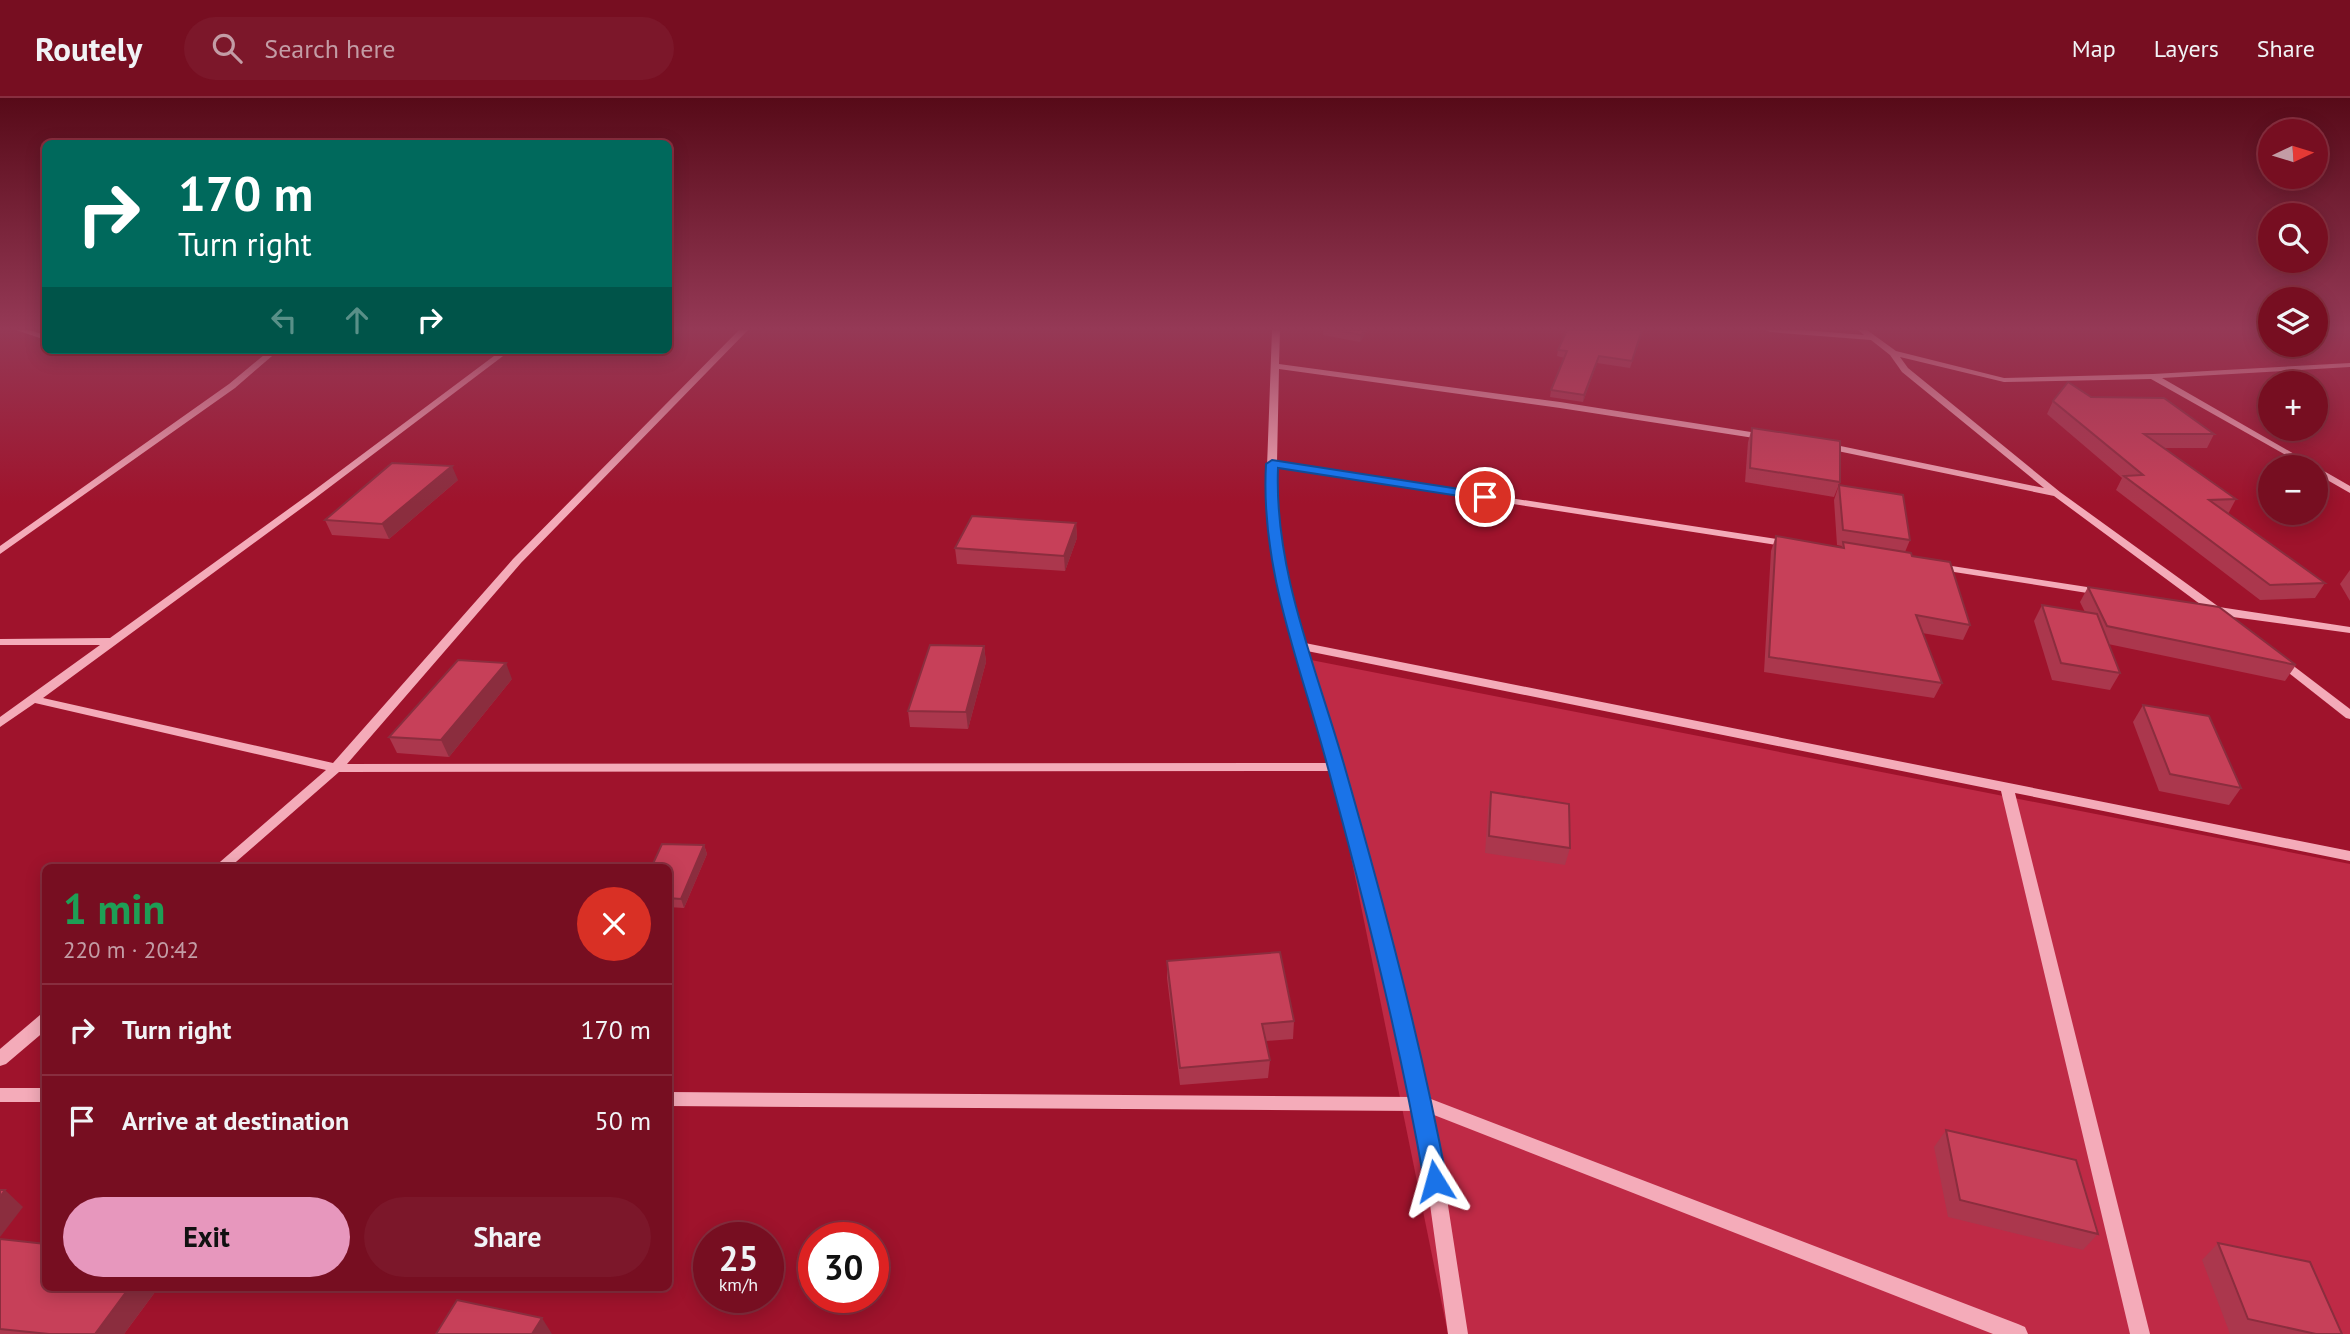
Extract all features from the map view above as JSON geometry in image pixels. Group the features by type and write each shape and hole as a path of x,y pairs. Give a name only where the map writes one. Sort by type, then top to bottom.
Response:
{"street":[{"path":"0,551 230,388"},
{"path":"0,723 456,388"},
{"path":"225,864 336,768 517,561 687,388"},
{"path":"1274,388 1271,494 1283,592 1336,767 1424,1104 1458,1334"},
{"path":"1433,388 1783,440"},
{"path":"1927,388 2057,494 2237,626"},
{"path":"2173,388 2291,455"},
{"path":"1809,443 2057,494"},
{"path":"1272,464 1803,546"},
{"path":"2328,476 2350,490"},
{"path":"2335,480 2350,482"},
{"path":"1925,565 2110,594"},
{"path":"2190,606 2350,630"},
{"path":"0,642 112,641"},
{"path":"1300,646 2350,856"},
{"path":"2268,651 2350,715"},
{"path":"33,699 336,768 1336,767"},
{"path":"2007,788 2140,1334"},
{"path":"0,1059 42,1023"},
{"path":"0,1095 42,1095"},
{"path":"672,1099 1424,1104 2018,1334"}],"shaded area":[{"path":"1311,660 2350,864 2350,1334 1448,1334"}],"building":[{"path":"1552,388 1587,388 1584,395 1551,390"},
{"path":"2064,388 2077,388 2091,397 2164,398 2214,434 2144,434 2236,499 2209,500 2325,583 2270,585 2124,476 2143,475 2053,401"},
{"path":"1752,428 1840,441 1840,482 1750,468"},
{"path":"392,463 452,466 382,524 325,520"},
{"path":"1839,485 1903,495 1910,540 1843,530"},
{"path":"972,516 1076,523 1064,556 955,548"},
{"path":"1776,536 1844,548 1843,542 1950,562 1970,625 1916,615 1942,683 1769,657"},
{"path":"2088,587 2219,607 2296,665 2107,626"},
{"path":"2042,605 2097,614 2120,673 2061,663"},
{"path":"930,645 984,646 966,712 908,711"},
{"path":"458,660 506,663 441,740 389,737"},
{"path":"2143,705 2209,716 2241,788 2170,774"},
{"path":"1491,792 1569,804 1570,848 1489,836"},
{"path":"662,844 704,845 681,899 672,898 672,864 653,864"},
{"path":"1280,952 1294,1021 1262,1024 1270,1060 1180,1068 1167,961"},
{"path":"1946,1130 2076,1160 2098,1234 1960,1200"},
{"path":"0,1239 42,1244 42,1291 127,1291 95,1334 49,1334 0,1329"},
{"path":"2218,1243 2310,1262 2342,1334 2316,1334 2248,1319"},
{"path":"457,1300 542,1318 532,1334 436,1334"}],"route":[{"path":"1435,1181 1424,1104 1336,767 1283,592 1271,494 1272,464 1485,497"}]}
